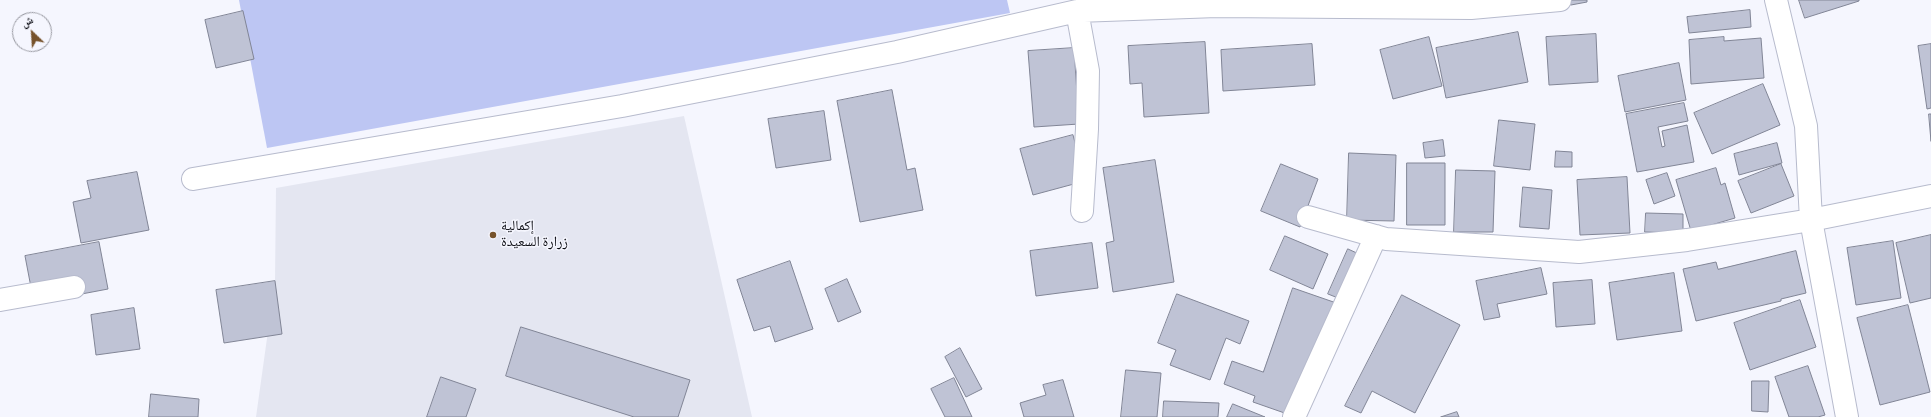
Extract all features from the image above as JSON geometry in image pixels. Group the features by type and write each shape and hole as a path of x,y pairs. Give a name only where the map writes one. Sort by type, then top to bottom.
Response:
{"street":[{"path":"193,179 622,106 897,52 1077,11 1217,6 1471,4 1560,0"},
{"path":"1776,0 1806,126 1811,220 1847,417"},
{"path":"1077,11 1088,71 1087,129 1082,211"},
{"path":"1308,217 1386,239 1579,252 1687,240 1811,220 1931,196"},
{"path":"1294,417 1376,236"},
{"path":"0,300 74,287"}],"shaded area":[{"path":"239,0 1007,0 1010,13 267,148"},
{"name":"إكمالية زرارة السعيدة","path":"684,116 752,417 256,417 275,281 276,188"}],"building":[{"path":"1570,0 1587,0 1587,2 1571,5"},
{"path":"1799,0 1859,0 1859,1 1805,18"},
{"path":"1750,10 1751,27 1689,33 1687,17"},
{"path":"243,11 254,59 216,68 205,20"},
{"path":"1518,32 1528,82 1446,98 1436,48"},
{"path":"1596,34 1598,82 1549,85 1546,37"},
{"path":"1429,37 1442,86 1393,99 1380,50"},
{"path":"1724,37 1724,41 1761,38 1764,78 1691,84 1689,40"},
{"path":"1205,42 1209,113 1144,117 1142,83 1130,84 1128,46"},
{"path":"1312,44 1315,85 1223,91 1221,50"},
{"path":"1931,44 1931,108 1927,109 1918,46"},
{"path":"1074,48 1079,124 1034,127 1028,51"},
{"path":"1679,63 1686,100 1625,112 1618,76"},
{"path":"1763,84 1780,125 1712,154 1694,113"},
{"path":"892,90 907,170 915,168 923,210 860,222 837,101"},
{"path":"1684,103 1688,121 1658,127 1662,147 1665,146 1662,131 1687,125 1694,162 1637,172 1626,114"},
{"path":"824,111 831,160 776,168 768,119"},
{"path":"1929,114 1931,114 1931,141"},
{"path":"1499,120 1535,124 1530,170 1494,166"},
{"path":"1073,135 1085,181 1033,195 1020,149"},
{"path":"1443,140 1445,156 1425,158 1423,143"},
{"path":"1777,143 1782,163 1739,175 1734,154"},
{"path":"1556,151 1572,152 1572,167 1555,167"},
{"path":"1349,153 1396,155 1394,221 1347,220"},
{"path":"1155,160 1174,282 1113,292 1106,243 1114,241 1103,168"},
{"path":"1407,163 1445,163 1445,225 1407,225"},
{"path":"1281,164 1318,179 1300,227 1261,211"},
{"path":"1781,164 1794,196 1751,213 1738,181"},
{"path":"1716,168 1721,185 1725,183 1735,218 1691,231 1676,180"},
{"path":"1456,170 1495,171 1493,232 1454,232"},
{"path":"137,172 149,230 81,243 73,202 91,198 87,181"},
{"path":"1667,173 1675,196 1654,204 1646,180"},
{"path":"1627,177 1630,233 1580,235 1577,180"},
{"path":"1523,187 1552,190 1549,229 1520,227"},
{"path":"1646,213 1683,214 1683,233 1645,232"},
{"path":"1931,235 1931,298 1910,303 1896,243"},
{"path":"1285,236 1328,254 1313,289 1270,270"},
{"path":"1893,241 1901,298 1856,305 1847,248"},
{"path":"99,242 108,289 34,303 25,256"},
{"path":"1092,243 1098,288 1036,296 1030,251"},
{"path":"1348,249 1372,260 1353,304 1328,294"},
{"path":"1796,251 1806,293 1781,299 1781,301 1696,321 1683,269 1716,262 1718,269"},
{"path":"790,261 813,329 775,342 770,326 754,331 737,280"},
{"path":"1541,268 1547,294 1497,304 1500,317 1484,320 1476,281"},
{"path":"1674,273 1682,331 1617,340 1609,283"},
{"path":"847,279 861,312 838,322 825,289"},
{"path":"1592,280 1595,324 1556,327 1553,283"},
{"path":"275,281 282,334 224,343 216,290"},
{"path":"1293,288 1345,306 1296,417 1253,402 1255,396 1224,384 1232,361 1263,372"},
{"path":"1177,294 1249,321 1240,344 1226,338 1210,380 1170,365 1176,350 1158,343"},
{"path":"1402,295 1460,325 1415,413 1372,391 1361,413 1345,406"},
{"path":"1800,300 1816,347 1750,370 1734,323"},
{"path":"1908,305 1930,392 1880,405 1857,318"},
{"path":"134,308 140,349 96,355 91,315"},
{"path":"521,327 690,380 678,417 634,417 506,376"},
{"path":"960,348 982,389 966,397 945,357"},
{"path":"1808,366 1825,415 1818,417 1789,417 1775,377"},
{"path":"1126,370 1161,373 1157,417 1121,417"},
{"path":"441,377 476,389 466,417 427,417"},
{"path":"954,378 972,417 945,417 931,389"},
{"path":"1063,380 1074,417 1024,417 1020,403 1046,395 1043,385"},
{"path":"1752,381 1769,381 1768,412 1752,411"},
{"path":"151,394 199,399 198,417 149,417"},
{"path":"1164,401 1219,403 1218,417 1163,417"},
{"path":"1233,404 1265,417 1227,417"},
{"path":"1457,412 1459,417 1441,417"}],"place":[{"name":"إكمالية زرارة السعيدة","path":"493,235"}]}
